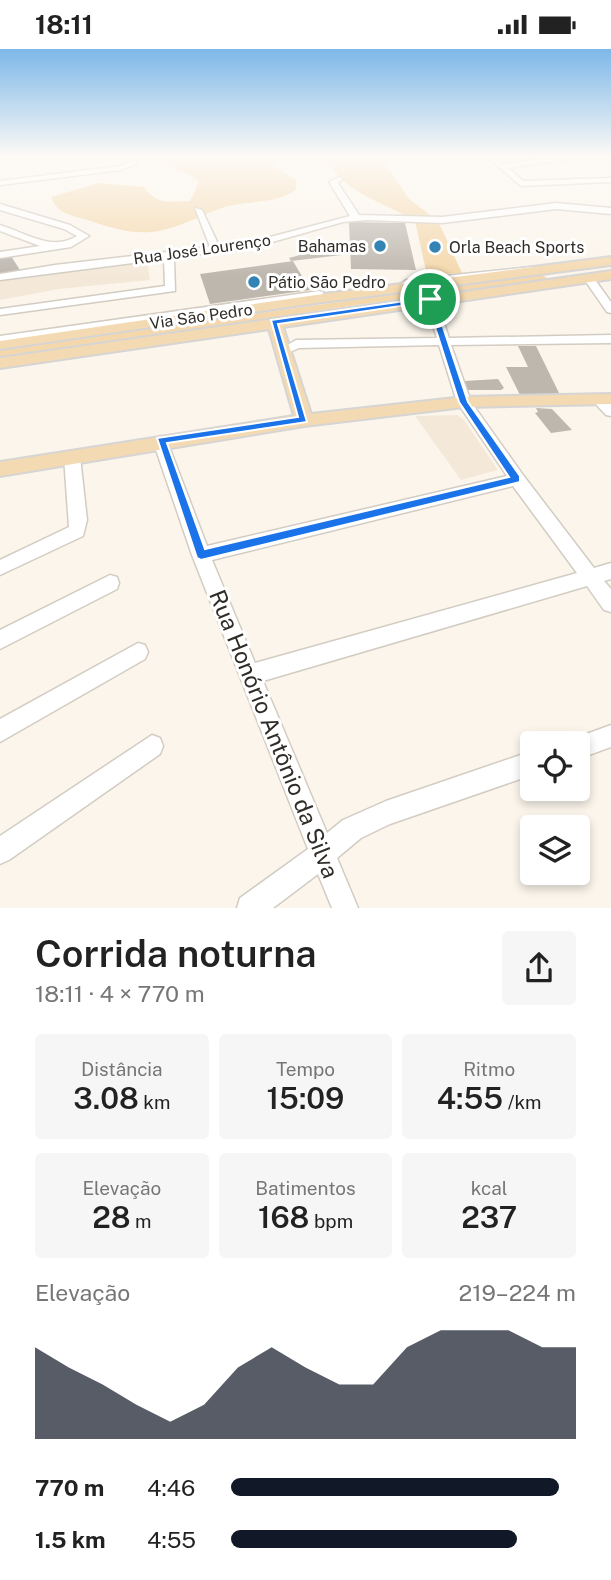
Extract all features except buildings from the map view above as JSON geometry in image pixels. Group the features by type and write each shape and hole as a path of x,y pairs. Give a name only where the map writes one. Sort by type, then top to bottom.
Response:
{"main road":[{"name":"Via São Pedro","path":"0,345 401,288 611,262"},
{"path":"589,279 579,269 611,262"},
{"path":"538,271 553,277 553,283"},
{"path":"0,363 611,275"},
{"path":"274,322 303,419"},
{"path":"0,469 303,419 464,402 604,399"}],"street":[{"path":"342,196 356,218"},
{"name":"Rua José Lourenço","path":"0,278 55,268 266,242 356,218 442,220 556,206 611,211"},
{"path":"0,207 67,227 84,236 76,242 0,255"},
{"path":"198,210 216,250"},
{"path":"0,228 52,247"},
{"path":"0,330 172,306 175,302 171,289 169,256"},
{"path":"589,279 611,310"},
{"path":"0,312 171,289"},
{"path":"0,340 319,294"},
{"path":"99,299 100,316"},
{"path":"430,299 464,402 516,479 611,604"},
{"path":"22,327 23,309"},
{"path":"283,351 303,344 611,339"},
{"path":"604,399 611,412"},
{"name":"Rua Honório Antônio da Silva","path":"160,441 201,555 252,674 345,908"},
{"path":"0,568 77,531 79,520 72,457"},
{"path":"201,555 516,479"},
{"path":"252,674 611,571"},
{"path":"0,640 110,583"},
{"path":"0,731 138,652"},
{"path":"590,744 611,736"},
{"path":"0,851 152,746"},
{"path":"250,908 292,879 352,829 386,813 520,767"}],"shaded area":[{"path":"152,196 164,201 190,201 192,196 282,196 238,204 153,232 113,228 68,214 56,206 51,197"},
{"name":"Orla Beach Sports","path":"365,196 407,196 438,221 462,273 427,275 415,221"},
{"path":"147,260 150,280 59,289 0,300 0,281"},
{"path":"540,274 547,278 544,281 356,305 0,359 0,349"},
{"path":"457,415 464,420 498,470 461,480 415,416"}],"place":[{"name":"Bahamas","path":"380,246"},
{"name":"Orla Beach Sports","path":"435,247"},
{"name":"Pátio São Pedro","path":"254,282"}],"route":[{"path":"430,299 464,402 516,479 201,555 160,441 303,419 274,322 430,299"}]}
